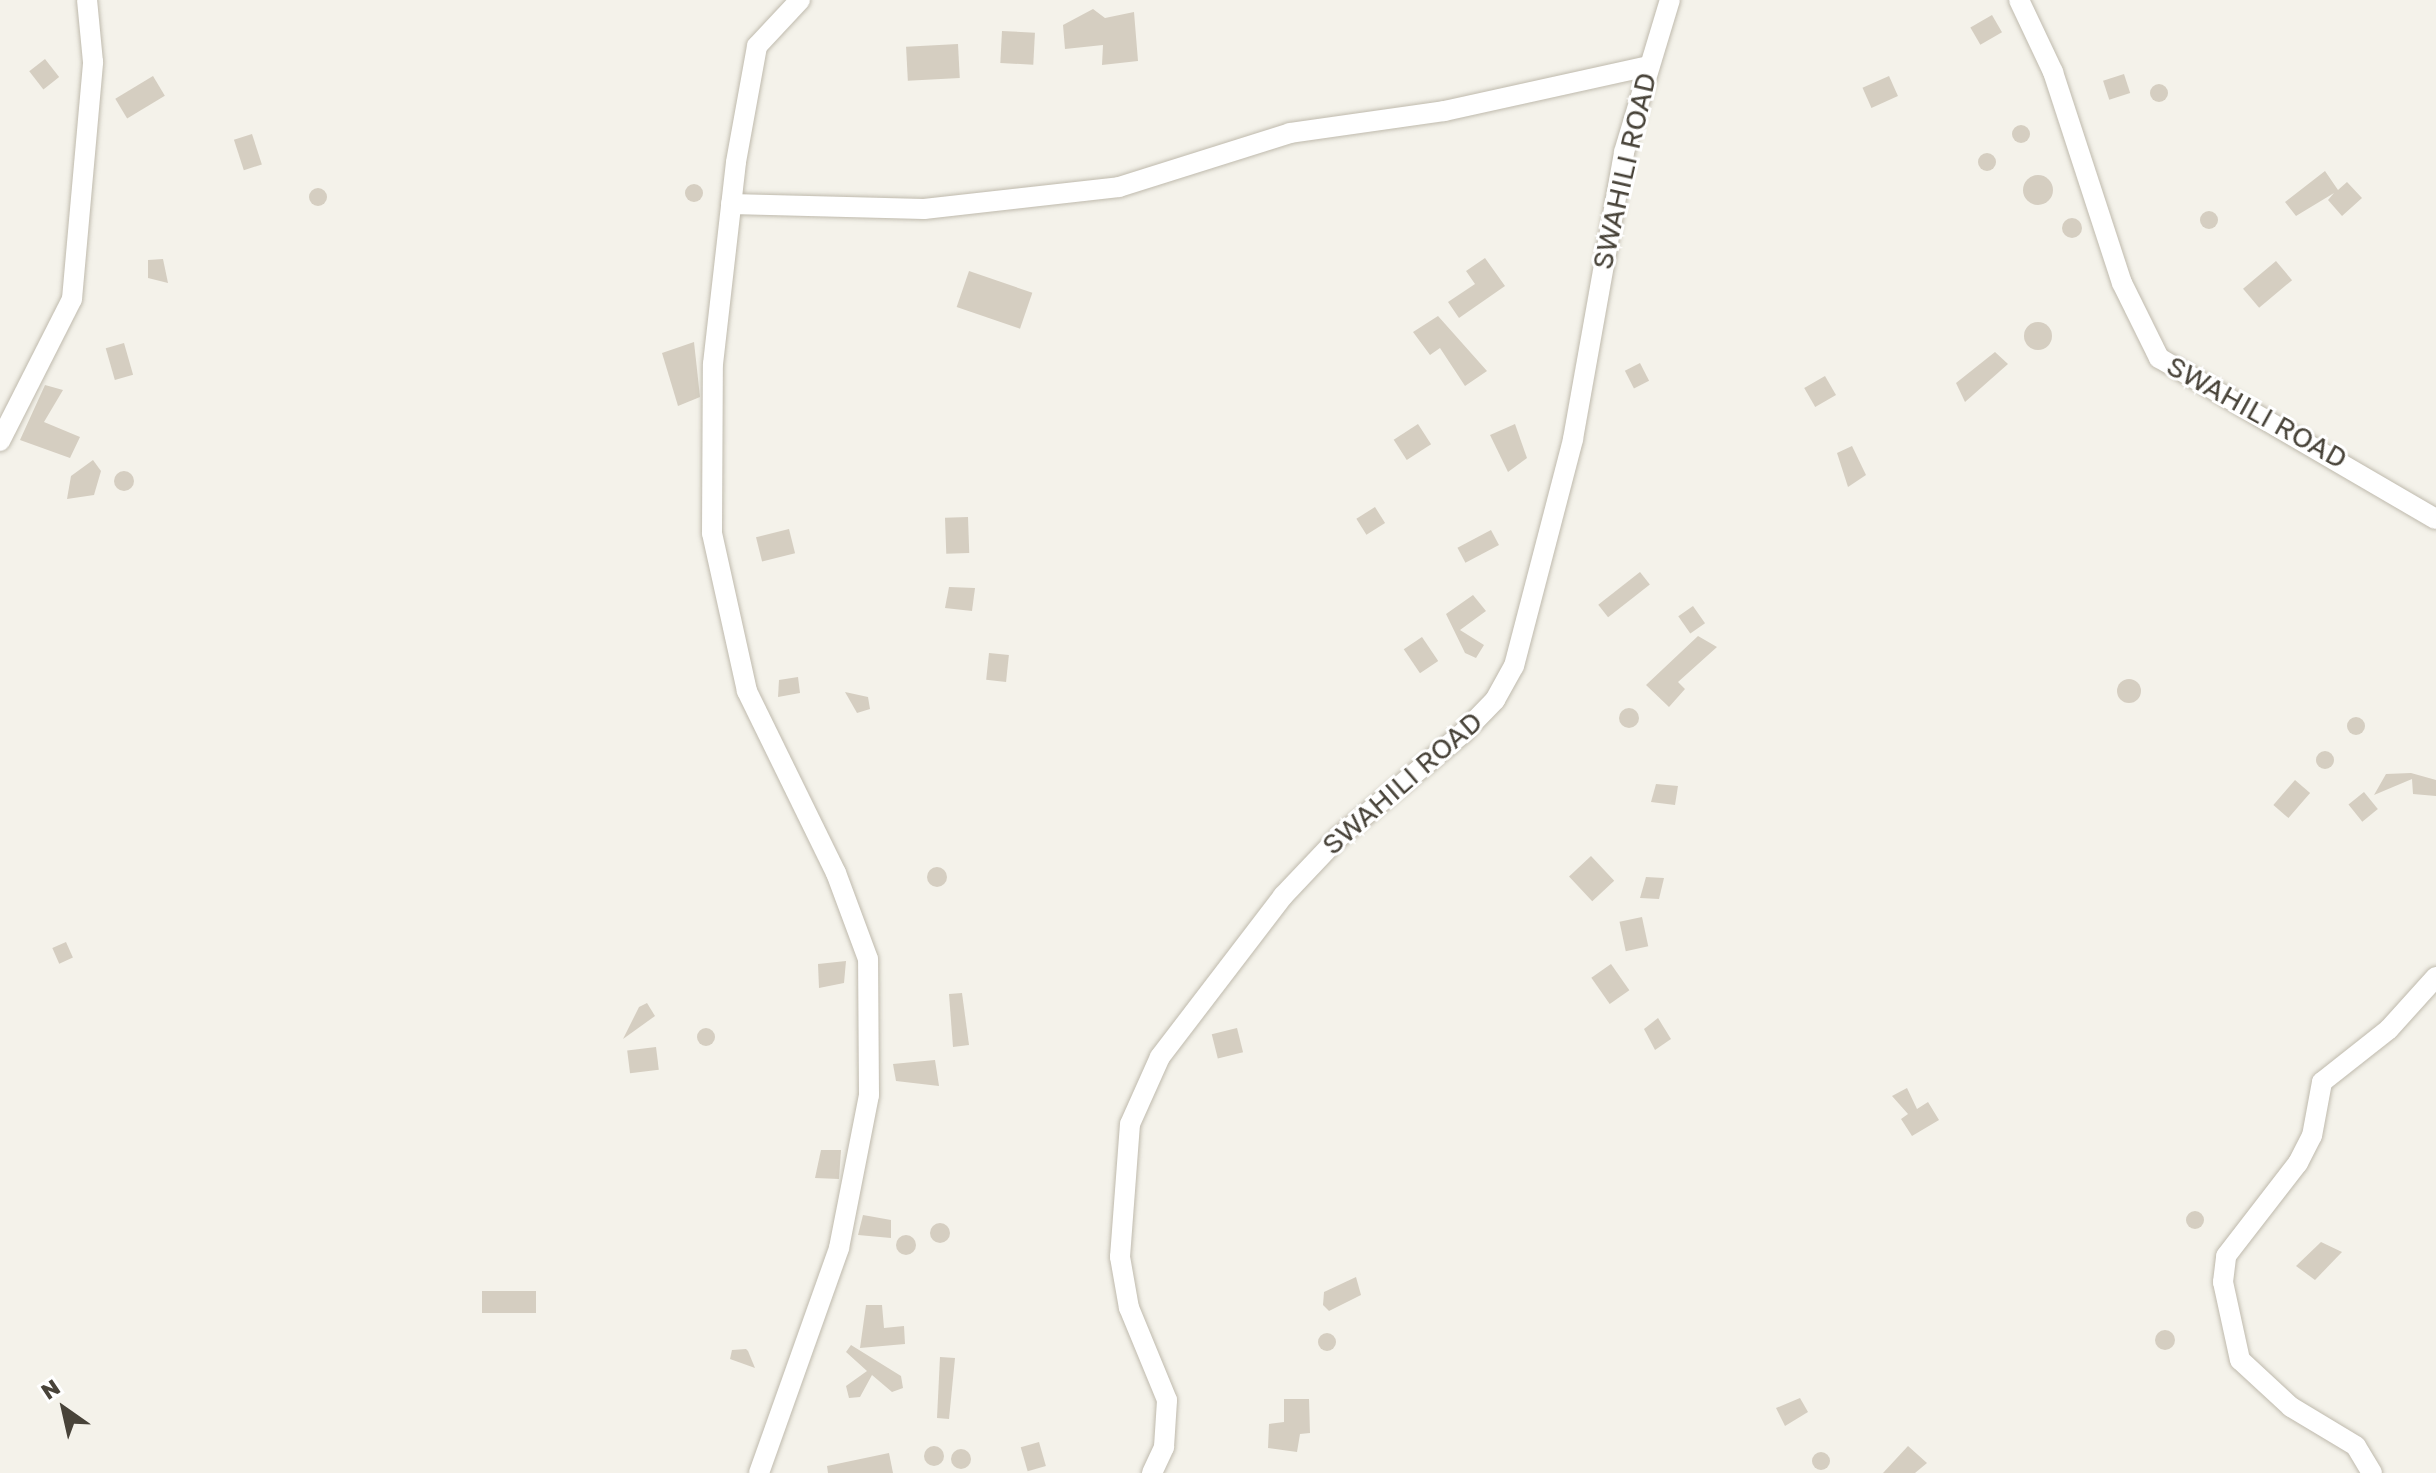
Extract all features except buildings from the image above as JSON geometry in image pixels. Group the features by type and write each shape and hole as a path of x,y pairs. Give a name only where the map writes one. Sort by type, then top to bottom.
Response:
{"street":[{"path":"0,441 72,299 93,62 87,0"},
{"path":"759,1473 819,1318 856,1183 869,1095 870,987 860,933 747,691 721,594 712,533 713,364 731,204 757,46 800,0"},
{"name":"SWAHILI ROAD","path":"1152,1473 1164,1447 1167,1400 1129,1308 1120,1257 1130,1124 1160,1057 1283,896 1339,837 1464,732 1495,700 1514,666 1573,439 1601,256 1649,66 1670,0"},
{"name":"SWAHILI ROAD","path":"2019,0 2053,72 2122,283 2159,358 2436,519"},
{"path":"731,204 924,209 1119,187 1290,133 1444,111 1649,66"},
{"path":"2372,1473 2356,1446 2291,1407 2240,1360 2223,1282 2226,1256 2298,1163 2312,1136 2322,1082 2389,1029 2436,977"}]}
